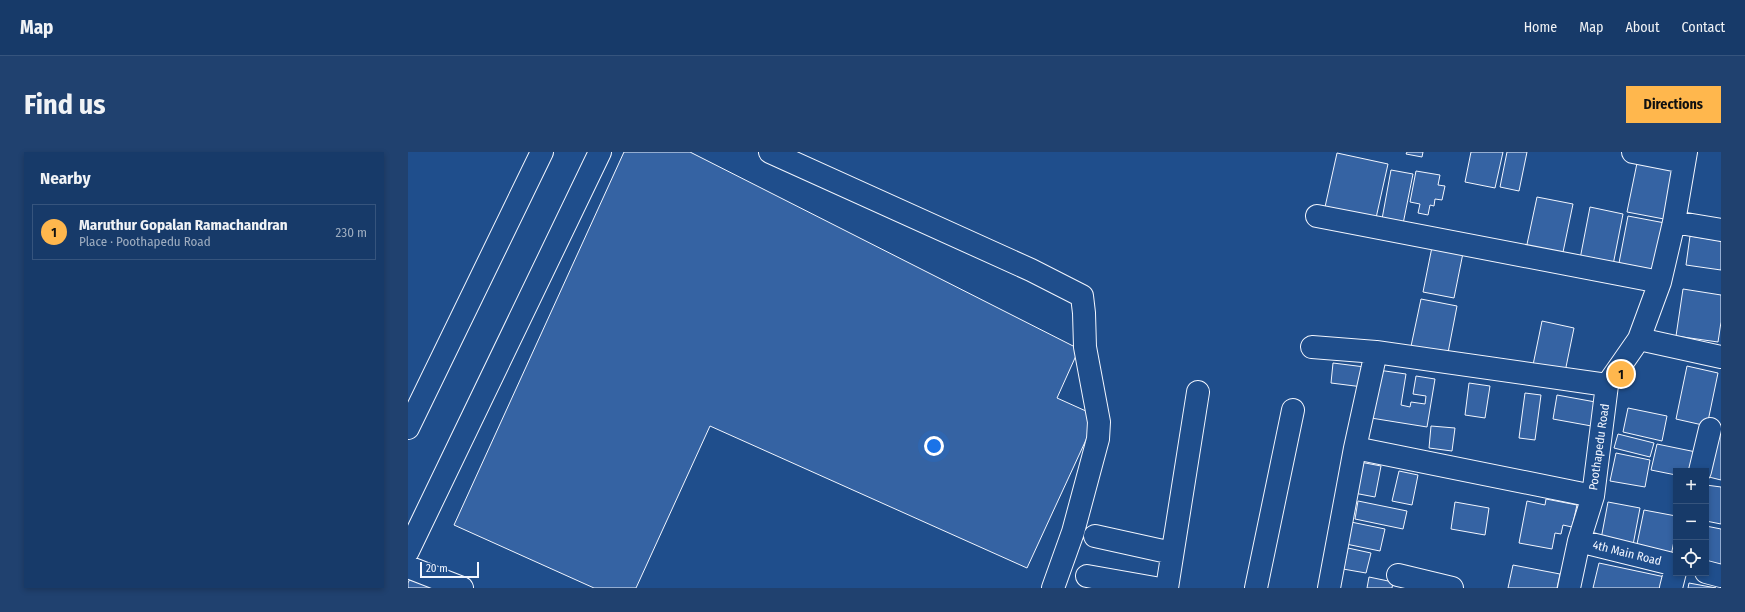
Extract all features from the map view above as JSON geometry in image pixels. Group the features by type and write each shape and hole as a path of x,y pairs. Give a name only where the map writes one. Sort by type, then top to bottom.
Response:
{"street":[{"path":"408,428 542,152"},
{"path":"408,551 600,152"},
{"path":"770,152 1032,270 1082,296 1085,347 1100,422 1098,439 1074,525 1054,588"},
{"path":"1634,152 1685,157"},
{"name":"Poothapedu Road","path":"1570,588 1578,541 1593,496 1607,385 1639,339 1660,282 1674,222 1685,157"},
{"path":"1317,216 1660,282"},
{"path":"1674,222 1721,230"},
{"path":"1639,339 1721,357"},
{"path":"1312,347 1376,352 1607,385"},
{"path":"1329,588 1355,448 1376,352"},
{"path":"1167,588 1198,392"},
{"path":"1256,588 1293,410"},
{"path":"1701,468 1710,429"},
{"path":"1355,448 1593,496"},
{"path":"1095,536 1172,554"},
{"name":"4th Main Road","path":"1578,541 1673,564"},
{"path":"408,567 462,588"},
{"path":"1709,573 1721,576"},
{"path":"1398,575 1452,588"},
{"path":"1087,576 1155,588"},
{"path":"1671,588 1674,576"}],"building":[{"path":"624,152 690,152 1079,349 1057,398 1097,416 1027,568 710,426 636,588 594,588 454,525"},
{"path":"1407,152 1423,152 1422,157 1406,154"},
{"path":"1471,152 1503,152 1495,188 1465,182"},
{"path":"1507,152 1527,152 1519,191 1500,187"},
{"path":"1337,153 1388,164 1376,218 1325,207"},
{"path":"1637,163 1674,170 1664,219 1627,212"},
{"path":"1391,170 1413,174 1403,224 1382,219"},
{"path":"1416,171 1440,175 1438,185 1445,186 1442,200 1435,199 1434,206 1430,205 1428,215 1418,213 1420,204 1410,202"},
{"path":"1537,197 1573,204 1562,257 1526,249"},
{"path":"1590,207 1623,214 1613,265 1580,259"},
{"path":"1628,216 1665,223 1655,270 1619,263"},
{"path":"1690,236 1721,241 1721,270 1686,265"},
{"path":"1433,242 1464,248 1454,298 1423,292"},
{"path":"1683,289 1721,295 1721,322 1718,342 1676,336"},
{"path":"1421,299 1457,306 1447,358 1410,351"},
{"path":"1542,321 1574,328 1565,372 1533,365"},
{"path":"1333,363 1365,367 1363,387 1331,383"},
{"path":"1687,366 1718,373 1707,426 1676,419"},
{"path":"1378,370 1406,374 1401,405 1410,407 1411,402 1425,404 1426,396 1413,394 1416,376 1435,379 1427,427 1371,418"},
{"path":"1469,383 1490,386 1485,418 1465,415"},
{"path":"1525,393 1541,395 1535,440 1519,438"},
{"path":"1557,395 1601,403 1597,427 1553,419"},
{"path":"1628,408 1667,416 1662,441 1623,432"},
{"path":"1431,426 1455,428 1452,451 1429,448"},
{"path":"1721,428 1721,480 1709,477"},
{"path":"1618,434 1654,443 1650,457 1614,448"},
{"path":"1657,444 1696,452 1693,468 1673,468 1673,474 1651,470"},
{"path":"1616,453 1650,460 1645,487 1610,481"},
{"path":"1360,462 1381,466 1375,497 1354,493"},
{"path":"1399,471 1418,475 1412,505 1392,501"},
{"path":"1709,485 1721,487 1721,524 1709,522"},
{"path":"1546,499 1577,505 1572,527 1563,525 1561,534 1555,533 1552,549 1519,543 1527,501 1545,505"},
{"path":"1358,501 1407,511 1403,529 1355,519"},
{"path":"1455,502 1489,508 1485,535 1451,529"},
{"path":"1608,502 1640,508 1633,545 1601,539"},
{"path":"1644,510 1673,515 1673,546 1671,556 1636,549"},
{"path":"1351,522 1385,529 1380,551 1346,544"},
{"path":"1709,527 1721,529 1721,568 1709,566"},
{"path":"1348,548 1371,553 1366,573 1343,569"},
{"path":"1599,563 1665,577 1662,588 1593,588"},
{"path":"1513,565 1560,574 1557,588 1508,588"},
{"path":"412,574 442,588 408,588 408,583"},
{"path":"1369,577 1393,582 1392,588 1367,588"},
{"path":"1689,583 1716,588 1688,588"}],"place":[{"name":"Maruthur Gopalan Ramachandran","path":"1621,374"}]}
